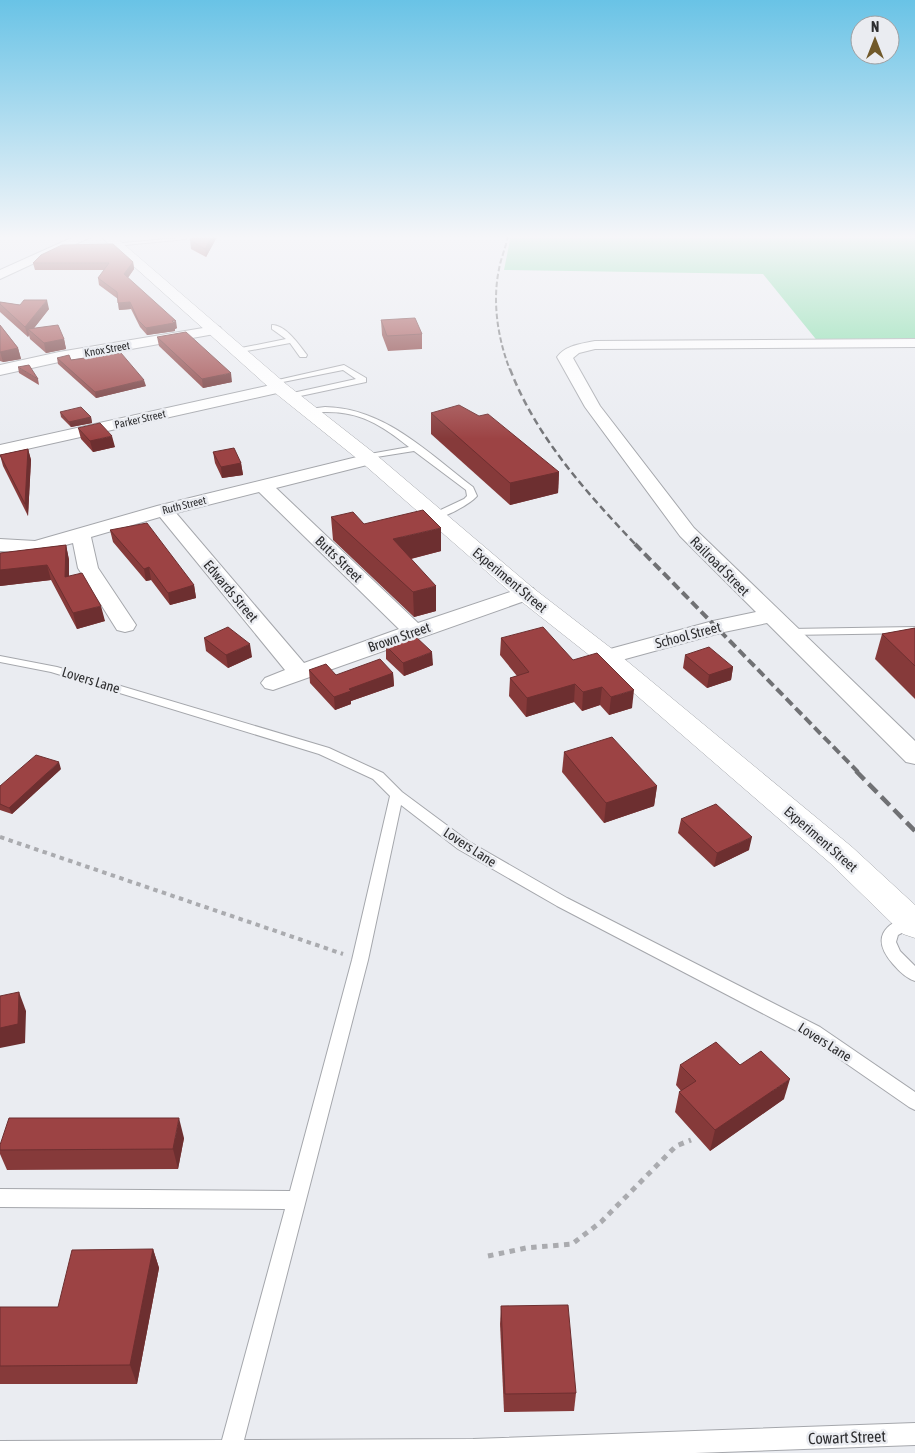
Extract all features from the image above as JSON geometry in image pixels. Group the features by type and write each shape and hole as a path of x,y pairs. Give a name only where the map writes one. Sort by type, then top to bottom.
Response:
{"main road":[{"name":"Experiment Street","path":"184,303 281,388 368,458 525,593 607,657 842,855 913,923"}],"street":[{"name":"Knox Street","path":"0,370 59,357 215,330"},
{"name":"Railroad Street","path":"915,343 657,343 595,346 574,350 565,357 593,406 687,532 770,616 789,632 915,756"},
{"name":"Parker Street","path":"0,450 281,388"},
{"name":"Ruth Street","path":"0,545 36,547 164,510 368,458"},
{"name":"Butts Street","path":"263,486 415,632"},
{"name":"Edwards Street","path":"164,510 299,672"},
{"path":"80,535 88,568 125,625"},
{"name":"Brown Street","path":"273,683 299,672 525,593"},
{"name":"School Street","path":"607,657 721,626 770,616"}],"lane":[{"path":"275,326 292,340 303,355"},
{"path":"239,351 292,340"},
{"path":"308,375 324,389"},
{"path":"281,388 308,375 331,378 324,389"},
{"path":"281,388 324,389"},
{"path":"309,411 330,407 343,408 375,418 391,428 470,489 472,496 467,501 435,516"},
{"path":"368,458 416,448"},
{"path":"789,632 915,630"},
{"name":"Lovers Lane","path":"0,659 53,668 324,751 378,776 397,795 463,845 562,902 814,1032 915,1102"},
{"path":"230,1452 360,960 397,795"},
{"path":"913,923 892,931 888,937 889,945 897,958 915,975"},
{"path":"0,1198 296,1200"},
{"name":"Cowart Street","path":"0,1452 487,1451 718,1448 915,1434"}],"path":[{"path":"0,837 360,960"},
{"path":"488,1256 526,1248 572,1244 601,1222 676,1146 691,1140"}],"green space":[{"path":"786,303 915,303 915,343 819,343"}],"building":[{"path":"0,303 20,305 22,303 45,303 25,327"},
{"path":"130,303 156,303 176,321 146,328 138,320"},
{"path":"415,318 422,334 387,336 381,320"},
{"path":"0,325 18,348 0,352"},
{"path":"58,325 64,339 44,343 28,329"},
{"path":"186,332 231,373 202,379 157,337"},
{"path":"121,353 144,380 95,392 57,358 69,355 71,360"},
{"path":"29,365 38,379 18,367"},
{"path":"459,405 479,416 488,414 559,472 510,483 431,413"},
{"path":"81,407 91,417 69,422 60,412"},
{"path":"100,423 112,436 90,441 78,428"},
{"path":"234,448 241,463 221,467 213,452"},
{"path":"28,449 25,504 0,455"},
{"path":"423,510 441,528 393,539 436,586 413,592 331,517 353,512 364,524"},
{"path":"147,523 194,585 168,593 149,567 144,569 110,530"},
{"path":"66,545 65,577 82,573 101,606 73,613 47,565 0,570 0,553"},
{"path":"228,627 250,644 226,655 204,638"},
{"path":"543,627 573,660 597,653 634,690 611,697 602,687 583,692 575,684 527,698 510,678 529,672 501,638"},
{"path":"915,628 915,666 882,634"},
{"path":"415,636 432,652 403,663 386,646"},
{"path":"709,647 733,667 709,675 685,655"},
{"path":"380,659 393,673 349,689 351,691 334,697 309,670 326,664 336,675"},
{"path":"612,737 657,786 606,803 564,752"},
{"path":"36,755 59,762 9,808 0,804 0,786"},
{"path":"716,804 752,837 717,853 681,819"},
{"path":"19,992 18,1024 0,1028 0,996"},
{"path":"716,1042 740,1065 761,1051 790,1079 715,1130 679,1092 696,1081 680,1065"},
{"path":"9,1118 179,1118 173,1149 0,1150"},
{"path":"153,1249 130,1365 0,1366 0,1307 58,1307 72,1250"},
{"path":"568,1305 576,1393 505,1394 501,1306"}],"railway":[{"path":"496,303 499,333 510,370"},
{"path":"510,369 521,394 548,441 581,484 636,545"},
{"path":"635,544 858,772"},
{"path":"856,771 915,831"}]}
